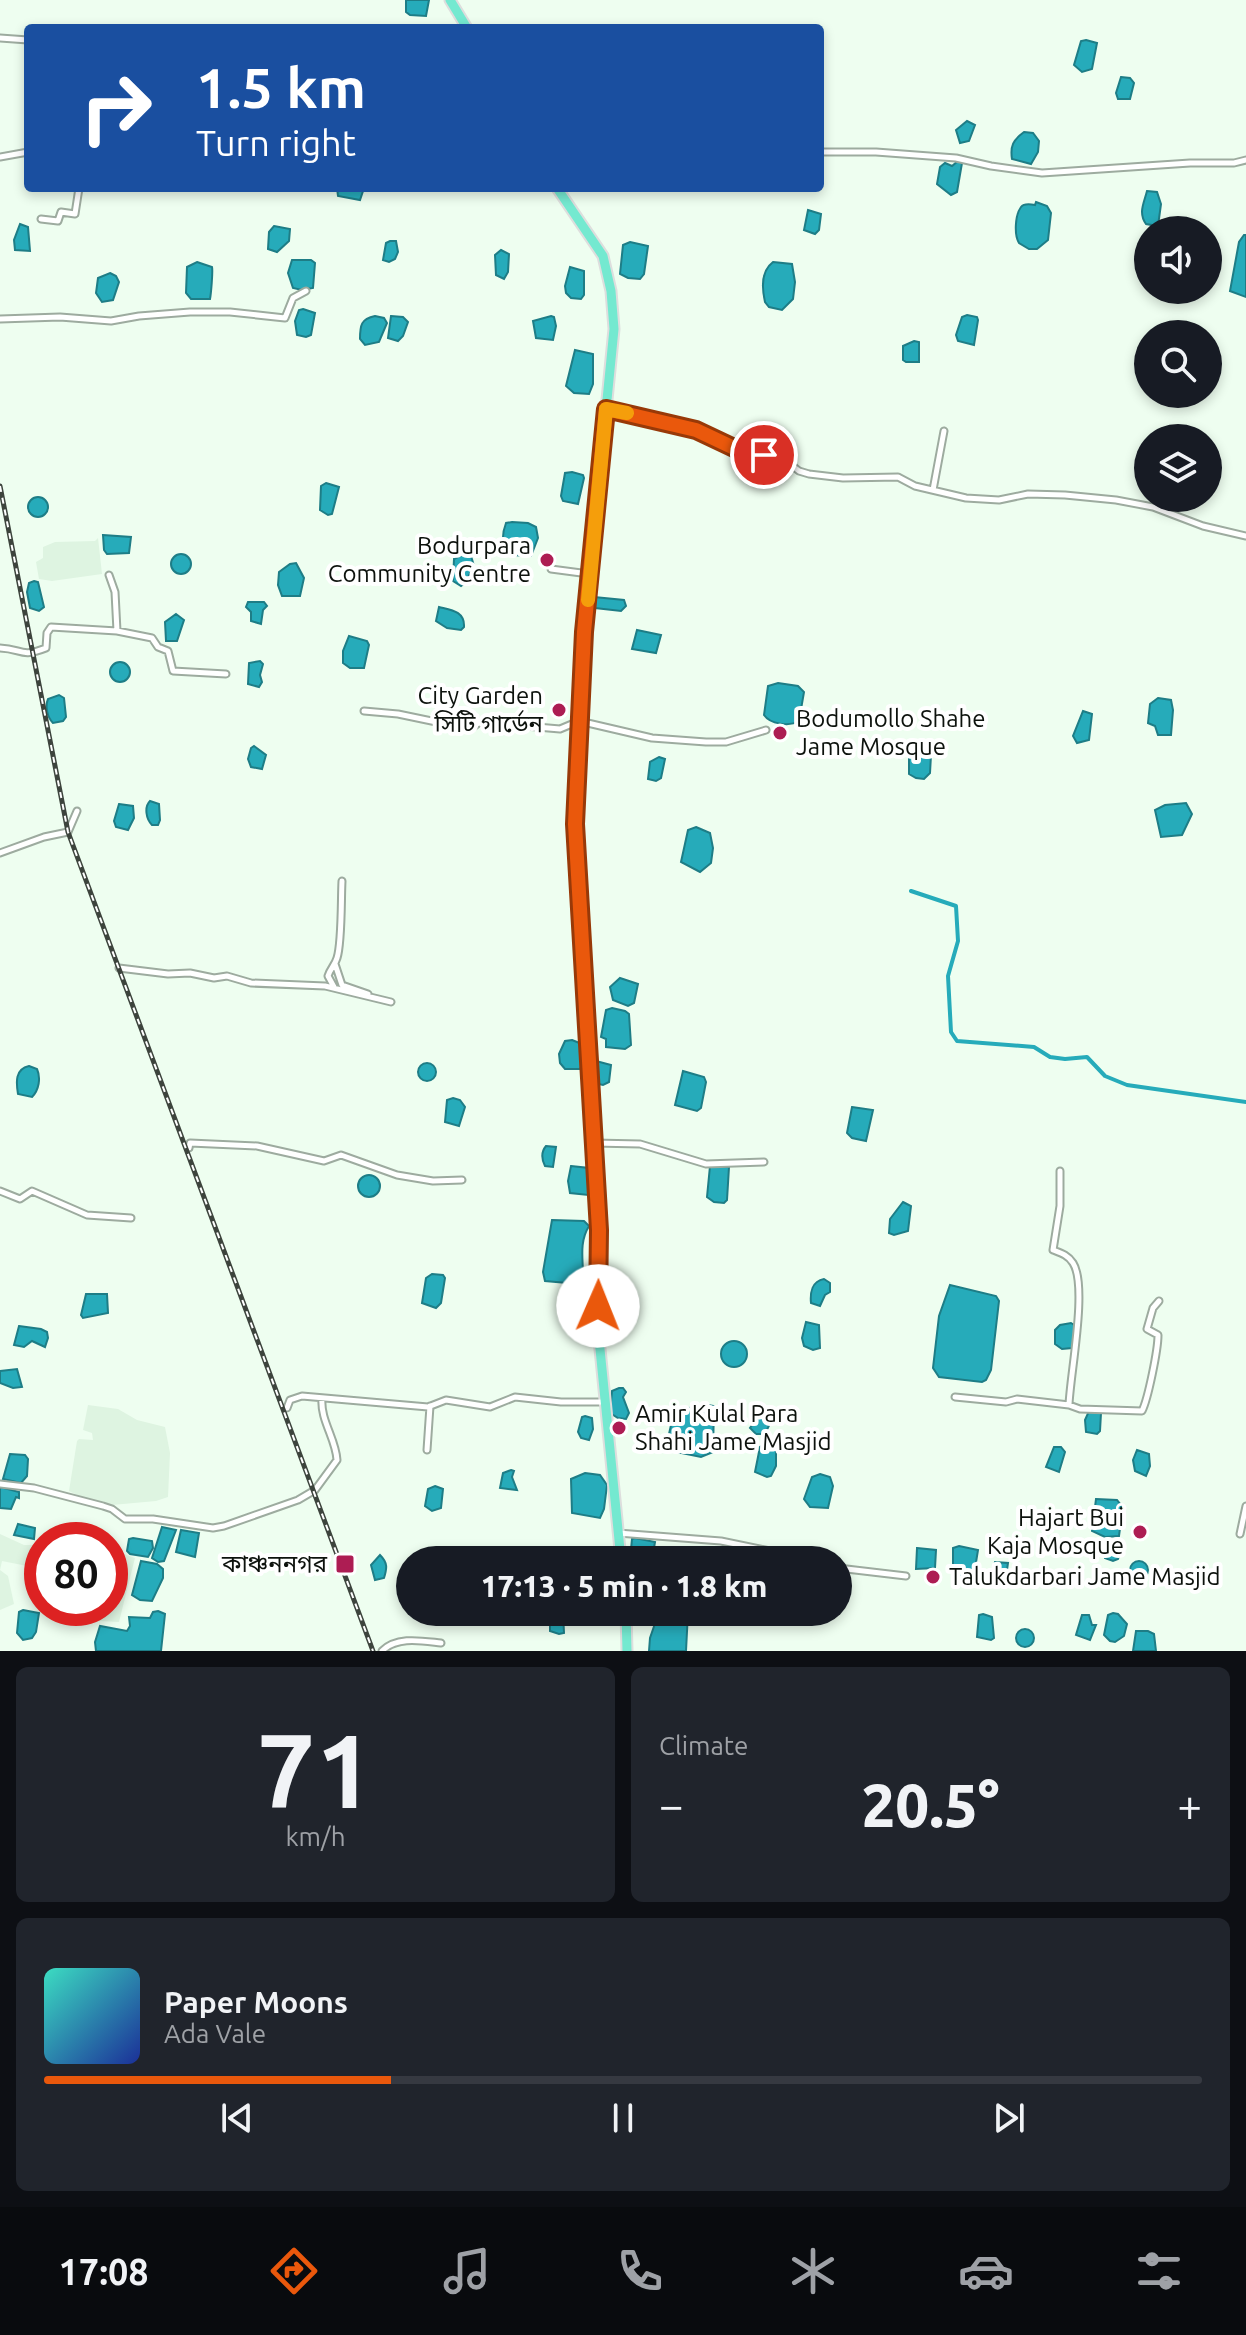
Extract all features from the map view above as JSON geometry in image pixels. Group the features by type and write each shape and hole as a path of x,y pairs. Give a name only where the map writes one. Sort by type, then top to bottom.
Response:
{"highway":[{"path":"450,0 465,24"},
{"path":"560,192 603,256 611,291 614,329 590,574 575,824 599,1230 598,1329 619,1546"},
{"path":"626,1626 627,1651"}],"street":[{"path":"0,38 24,40"},
{"path":"824,152 956,158 1042,173 1246,160"},
{"path":"0,157 24,153"},
{"path":"41,219 58,221 61,212 75,214 78,192"},
{"path":"0,319 60,317 111,321 190,312 230,312 285,318 293,298 306,291"},
{"path":"606,409 696,430 751,456 781,457 799,471 843,478 898,477 915,486 966,498 992,499 1028,494 1116,500 1153,507 1203,526 1246,536"},
{"path":"933,490 944,431"},
{"path":"551,569 590,574"},
{"path":"109,575 115,592 117,631"},
{"path":"0,648 11,648 25,654 46,648 47,633 51,627 117,631 152,638 158,647 168,651 173,671 226,674"},
{"path":"364,711 398,714 470,729 480,722 560,729 579,721 672,741 726,742 766,730"},
{"path":"0,853 68,832 77,811"},
{"path":"334,988 328,976 338,957 342,881"},
{"path":"119,968 168,974 190,973 214,978 227,976 251,983 334,988 388,1002 342,985 335,963"},
{"path":"189,1148 190,1143 240,1144 324,1161 341,1155 397,1175 433,1181 462,1180"},
{"path":"594,1143 640,1144 706,1164 764,1162"},
{"path":"1060,1171 1060,1206 1053,1250 1069,1257 1076,1266 1078,1283 1078,1326 1069,1405"},
{"path":"0,1191 20,1199 32,1191 87,1215 131,1218"},
{"path":"955,1397 1006,1402 1017,1399 1080,1409 1142,1411 1158,1348 1158,1335 1147,1329 1153,1308 1159,1301"},
{"path":"287,1408 295,1397 430,1406 454,1400 490,1407 515,1397 561,1402 604,1402"},
{"path":"0,1484 34,1488 103,1506 125,1519 153,1519 213,1528 224,1526 298,1500 315,1490 337,1460 337,1449 322,1409 322,1398"},
{"path":"427,1450 430,1406"},
{"path":"1240,1534 1246,1506"},
{"path":"618,1533 721,1541 745,1546"},
{"path":"852,1570 906,1576"},
{"path":"382,1651 385,1647 402,1642 441,1643"}],"shaded area":[{"path":"98,538 102,574 52,581 39,579 36,562 43,558 43,547 55,542 95,541"},
{"path":"88,1405 118,1409 137,1420 165,1427 170,1453 168,1497 112,1505 69,1491 77,1441 93,1440 92,1433 83,1430"},
{"path":"0,1534 24,1545 24,1565 2,1561 0,1570"},
{"path":"128,1555 135,1558 128,1586"},
{"path":"0,1570 8,1576 14,1604 0,1610"}],"water":[{"path":"406,0 429,0 426,16 406,12"},
{"path":"1081,41 1097,43 1092,69 1082,72 1074,65"},
{"path":"1121,77 1130,78 1134,83 1130,99 1118,99 1116,93"},
{"path":"967,121 975,125 969,141 960,143 956,130"},
{"path":"1024,132 1033,133 1039,141 1038,152 1031,164 1012,159 1013,144"},
{"path":"958,161 962,163 957,192 951,195 937,184 940,167 945,163 952,166"},
{"path":"1147,191 1157,192 1161,204 1159,216 1142,216"},
{"path":"338,192 363,192 360,200 338,196"},
{"path":"1036,202 1047,206 1051,213 1048,240 1037,249 1029,249 1017,239 1016,220 1022,206 1035,205"},
{"path":"808,210 821,214 819,230 815,234 804,230"},
{"path":"20,224 28,227 30,251 15,250 14,240"},
{"path":"274,226 290,229 289,241 277,252 268,249 269,232"},
{"path":"1244,235 1246,297 1230,291 1239,242"},
{"path":"396,241 398,252 395,259 389,262 383,260 386,243"},
{"path":"630,242 648,246 644,274 640,279 620,274 623,245"},
{"path":"501,250 509,254 508,272 504,279 496,275 495,255"},
{"path":"292,260 311,260 315,263 313,288 293,288 288,273"},
{"path":"197,262 212,267 210,299 191,299 186,293 187,267"},
{"path":"773,262 792,264 795,282 793,299 782,310 769,307 764,297 764,275"},
{"path":"570,267 584,271 584,295 581,299 571,298 566,293"},
{"path":"110,273 119,282 113,300 102,302 96,293 98,278"},
{"path":"299,310 315,313 311,335 306,337 297,335 295,321"},
{"path":"967,315 978,320 974,345 958,341 956,335 962,317"},
{"path":"375,316 384,318 387,323 379,342 365,345 360,339 361,326"},
{"path":"391,316 403,317 408,322 398,341 388,338"},
{"path":"551,316 556,326 553,340 536,338 533,321"},
{"path":"919,342 919,362 906,362 903,360 903,346"},
{"path":"575,350 593,354 593,384 589,394 574,393 566,386"},
{"path":"572,472 584,478 578,504 563,501 561,496 565,473"},
{"path":"326,483 339,487 332,514 328,515 320,510 321,486"},
{"path":"38,497 45,500 48,507 45,514 38,517 31,514 28,507 31,500"},
{"path":"506,523 536,527 538,538 531,556 507,555 505,552 504,531"},
{"path":"103,535 131,537 129,553 107,554"},
{"path":"177,554 185,554 191,564 185,574 177,574 171,568 171,560"},
{"path":"462,555 471,556 474,566 461,586 453,581 454,559"},
{"path":"296,563 304,578 300,596 282,596 278,585 279,572"},
{"path":"38,582 44,607 39,611 30,608 27,592 29,583"},
{"path":"594,597 624,600 626,606 621,611 595,608 591,602"},
{"path":"248,602 264,602 267,606 263,610 261,624 251,621 251,612 246,607"},
{"path":"439,607 460,614 464,627 461,630 447,628 436,621"},
{"path":"176,614 184,620 177,641 166,641 165,622"},
{"path":"637,630 661,635 656,653 632,649"},
{"path":"349,636 367,641 369,645 364,668 350,668 343,663 343,651"},
{"path":"260,661 263,664 259,687 248,684 249,663"},
{"path":"120,662 127,665 130,672 127,679 120,682 113,679 110,672 113,665"},
{"path":"778,683 798,686 804,692 799,721 780,724 764,715 768,686"},
{"path":"59,695 64,698 66,717 53,723 48,715 47,702"},
{"path":"1158,698 1171,700 1171,735 1158,735 1155,726 1148,723 1150,704"},
{"path":"1083,711 1092,714 1089,740 1077,743 1073,736"},
{"path":"254,746 266,755 262,769 251,767 248,759"},
{"path":"912,748 931,755 930,773 924,779 909,774 909,751"},
{"path":"659,757 665,759 661,778 656,781 648,779 650,762"},
{"path":"150,801 159,804 158,825 152,825 147,816"},
{"path":"1186,803 1192,814 1182,835 1161,837 1155,810 1165,805"},
{"path":"119,804 133,806 134,818 128,830 116,827 114,821"},
{"path":"696,827 710,833 713,848 711,863 700,872 681,862 688,830"},
{"path":"620,978 638,984 634,1003 628,1006 613,1000 610,987"},
{"path":"612,1008 629,1014 631,1045 625,1049 606,1047 606,1039 601,1037 606,1010"},
{"path":"565,1041 582,1044 583,1063 580,1069 565,1069 560,1063 559,1054"},
{"path":"596,1061 611,1065 609,1082 603,1085 594,1083"},
{"path":"427,1063 436,1072 427,1081 418,1072"},
{"path":"29,1066 37,1069 39,1076 38,1087 32,1097 18,1094 17,1089 19,1073"},
{"path":"683,1071 704,1077 706,1082 701,1108 697,1111 675,1105"},
{"path":"447,1100 460,1100 465,1107 459,1126 445,1122"},
{"path":"852,1107 873,1110 866,1141 852,1138 847,1133"},
{"path":"546,1146 556,1147 553,1167 545,1166 543,1160 542,1153"},
{"path":"571,1166 589,1168 588,1195 570,1193 568,1181"},
{"path":"710,1166 729,1167 727,1200 724,1203 707,1197"},
{"path":"369,1175 377,1178 380,1186 377,1194 369,1197 361,1194 358,1186 361,1178"},
{"path":"903,1202 911,1206 908,1231 894,1235 889,1233 890,1219"},
{"path":"552,1220 584,1221 589,1226 583,1246 583,1282 579,1284 545,1281 543,1272"},
{"path":"432,1274 445,1278 441,1303 436,1308 422,1303 426,1278"},
{"path":"824,1279 830,1283 830,1292 820,1306 811,1303 813,1288"},
{"path":"950,1285 996,1296 999,1301 991,1370 982,1382 939,1377 933,1368 939,1316"},
{"path":"86,1294 107,1294 108,1313 83,1318"},
{"path":"806,1322 819,1325 820,1348 813,1350 804,1346 802,1338"},
{"path":"1071,1323 1076,1326 1072,1348 1062,1349 1055,1344 1055,1330 1060,1325"},
{"path":"19,1326 47,1332 45,1347 32,1341 24,1347 14,1345"},
{"path":"734,1341 743,1345 747,1354 743,1363 734,1367 725,1363 721,1354 725,1345"},
{"path":"17,1369 22,1387 13,1388 0,1383 0,1371"},
{"path":"619,1388 626,1392 623,1397 629,1413 626,1419 610,1413 612,1391"},
{"path":"702,1404 714,1406 713,1452 701,1457 672,1451 667,1443 675,1407 691,1408"},
{"path":"1089,1411 1101,1413 1097,1434 1086,1432 1085,1420"},
{"path":"755,1412 774,1415 765,1434 756,1434 750,1428 755,1421"},
{"path":"585,1416 592,1418 593,1429 589,1440 581,1438 578,1432"},
{"path":"765,1444 776,1449 776,1466 771,1476 767,1477 755,1472 760,1447"},
{"path":"1054,1447 1061,1447 1065,1452 1059,1472 1046,1467"},
{"path":"1137,1450 1149,1454 1150,1466 1146,1476 1135,1471 1133,1460"},
{"path":"10,1454 25,1455 28,1459 27,1476 21,1483 3,1479"},
{"path":"514,1471 512,1477 517,1490 500,1488 503,1473"},
{"path":"585,1473 600,1475 607,1485 600,1518 572,1513 571,1479"},
{"path":"820,1474 830,1477 833,1486 828,1508 810,1507 804,1499 812,1477"},
{"path":"435,1486 443,1489 441,1508 432,1511 425,1506 428,1489"},
{"path":"0,1487 19,1492 19,1498 16,1497 11,1509 0,1508"},
{"path":"1096,1499 1117,1500 1121,1505 1119,1536 1105,1537 1092,1531"},
{"path":"18,1524 24,1525 24,1537 14,1535"},
{"path":"162,1527 176,1530 164,1561 158,1562 152,1558"},
{"path":"181,1530 199,1533 195,1557 176,1552"},
{"path":"129,1539 152,1541 153,1548 148,1557 130,1554"},
{"path":"632,1539 655,1542 654,1546 631,1546"},
{"path":"1104,1543 1118,1544 1121,1550 1118,1559 1105,1558"},
{"path":"959,1546 978,1550 973,1581 953,1577 953,1548"},
{"path":"917,1548 936,1550 935,1568 916,1569"},
{"path":"380,1555 386,1563 386,1571 384,1578 375,1580 371,1565"},
{"path":"141,1561 157,1564 163,1569 163,1578 152,1601 140,1600 132,1595"},
{"path":"1139,1561 1148,1570 1139,1579 1130,1570"},
{"path":"995,1562 1008,1563 1005,1584 990,1581"},
{"path":"24,1610 24,1626 37,1626 32,1638 23,1640 17,1633 19,1612"},
{"path":"153,1612 165,1614 161,1651 96,1651 95,1642 100,1626 127,1631 129,1617 150,1618"},
{"path":"1113,1613 1127,1624 1124,1636 1115,1642 1104,1635 1108,1615"},
{"path":"979,1615 992,1617 994,1638 991,1640 977,1637"},
{"path":"1082,1615 1089,1615 1092,1625 1096,1625 1090,1640 1076,1635"},
{"path":"550,1626 564,1626 564,1633 550,1631"},
{"path":"654,1626 687,1626 686,1651 649,1651"},
{"path":"1025,1629 1034,1638 1025,1647 1016,1638"},
{"path":"1136,1631 1154,1634 1156,1651 1133,1651"}],"waterway":[{"path":"911,891 956,906 958,941 948,976 951,1032 957,1041 1034,1047 1050,1057 1065,1059 1087,1057 1105,1076 1127,1085 1246,1102"}],"railway":[{"path":"0,486 68,832 373,1651"}],"slow traffic":[{"path":"588,600 606,409 627,413"}],"place":[{"name":"Bodurpara Community Centre","path":"547,560"},
{"name":"City Garden সিটি গার্ডেন","path":"559,710"},
{"name":"Bodumollo Shahe Jame Mosque","path":"780,733"},
{"name":"Amir Kulal Para Shahi Jame Masjid","path":"619,1428"},
{"name":"Hajart Bui Kaja Mosque","path":"1140,1532"},
{"name":"কাঞ্চননগর","path":"345,1564"},
{"name":"Talukdarbari Jame Masjid","path":"933,1577"}],"route":[{"path":"598,1306 599,1230 575,824 584,632 606,409 696,430 737,451 751,456 764,455"}]}
